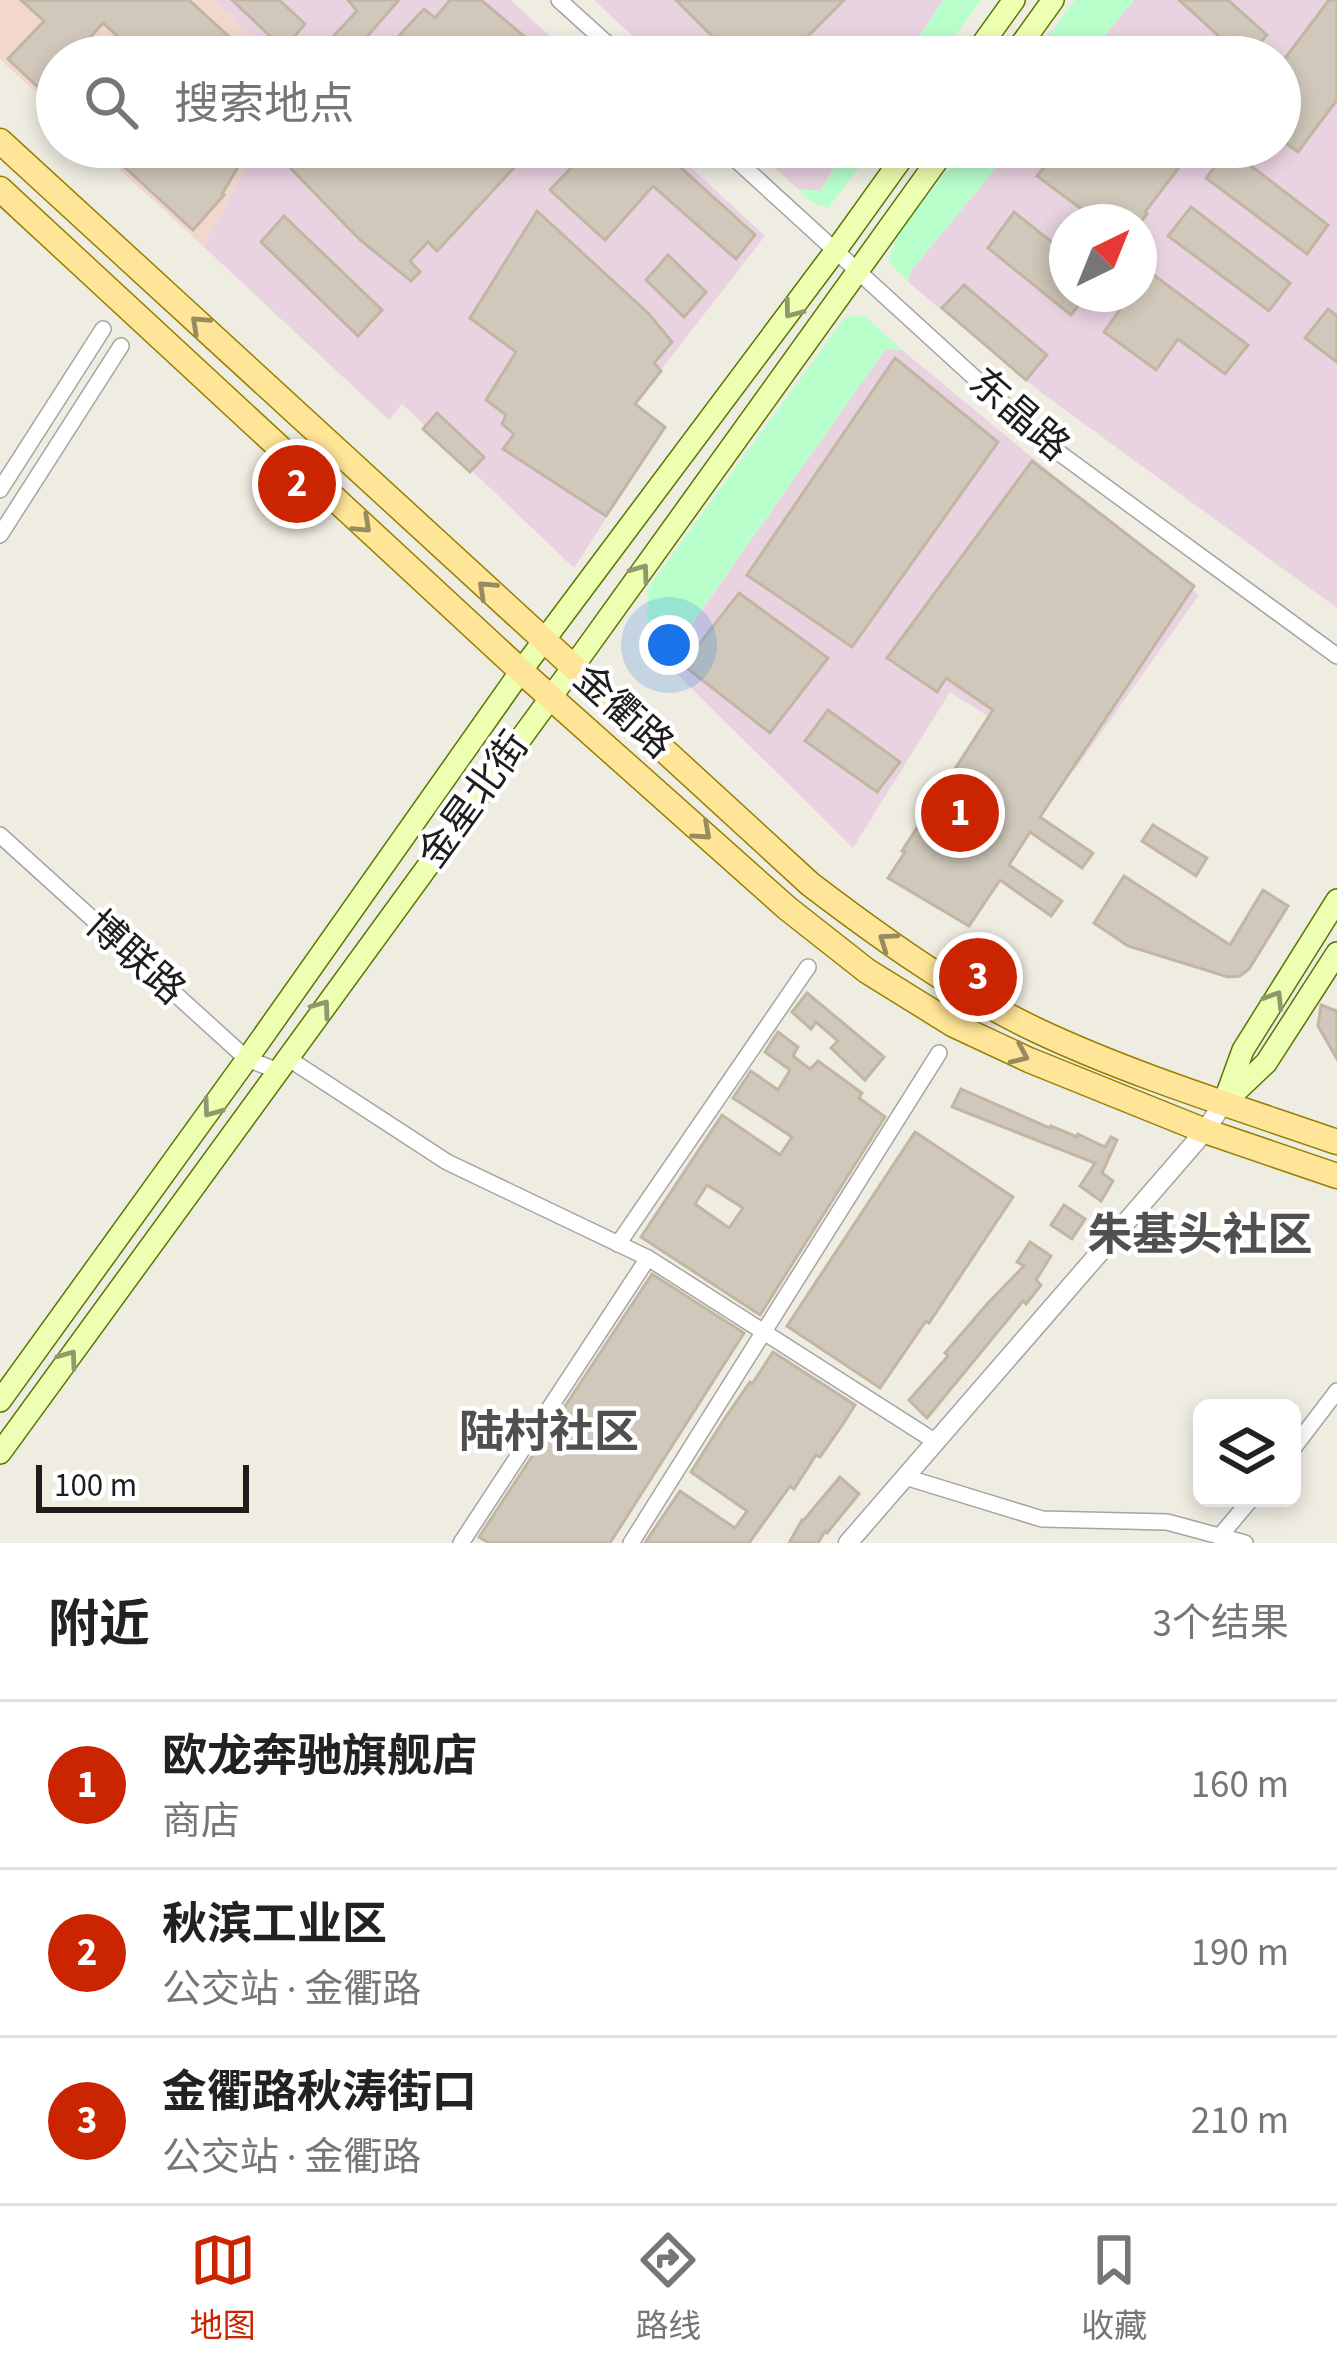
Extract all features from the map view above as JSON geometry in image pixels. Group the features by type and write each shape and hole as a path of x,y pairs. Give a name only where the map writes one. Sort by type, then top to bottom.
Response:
{"main road":[{"path":"988,36 1014,0"},
{"path":"1027,36 1053,0"},
{"name":"金衢路","path":"0,141 810,884 885,942 1032,1028 1112,1062 1337,1142"},
{"name":"金星北街","path":"0,1401 521,671 895,168"},
{"name":"金星北街","path":"0,1453 932,168"},
{"name":"金衢路","path":"0,189 521,671 787,908 867,971 973,1034 1029,1060 1205,1131 1337,1176"},
{"path":"1224,1102 1243,1050 1337,900"},
{"path":"1224,1102 1266,1064 1337,952"}],"street":[{"path":"559,0 599,36"},
{"name":"东晶路","path":"745,168 1047,443 1337,656"},
{"path":"0,490 103,329"},
{"path":"0,535 121,346"},
{"name":"博联路","path":"0,835 248,1059 281,1064 447,1162 648,1258 936,1442"},
{"path":"618,1244 808,967"},
{"path":"631,1543 939,1053"},
{"path":"848,1543 1205,1131 1224,1102"},
{"path":"461,1543 648,1258"},
{"path":"1301,1438 1337,1390"},
{"path":"905,1477 1042,1520 1167,1522 1180,1534 1245,1543"},
{"path":"1220,1536 1244,1507"}],"shaded area":[{"path":"0,0 215,0 254,36 36,36 36,92 0,59"},
{"path":"215,0 511,0 550,36 254,36"},
{"path":"594,0 943,0 920,36 633,36"},
{"path":"1134,0 1337,0 1337,608 1039,391 908,282 910,272 996,168 1301,168 1301,36 1104,36"},
{"path":"118,168 246,168 203,246"},
{"path":"246,168 692,168 765,236 635,403 665,427 574,568 402,404 389,420 203,246"},
{"path":"775,168 835,168 820,191 798,189"},
{"path":"885,349 902,350 1199,595 1074,771 950,692 853,848 669,666 676,647"}],"green space":[{"path":"943,0 981,0 955,36 920,36"},
{"path":"1075,0 1134,0 1104,36 1048,36"},
{"path":"835,168 859,168 828,208 811,202 798,189 820,191"},
{"path":"948,168 996,168 910,272 908,282 888,261 898,235"},
{"path":"864,315 902,350 885,350 676,646 669,666 649,629 648,588 845,317"}],"building":[{"path":"21,0 189,0 228,36 117,36 103,23 92,36 36,36 36,85 8,59 44,21"},
{"path":"232,0 279,0 305,24 295,36 270,36"},
{"path":"348,0 399,0 367,36 334,36 357,11"},
{"path":"450,0 481,0 524,36 399,36 424,9 435,18"},
{"path":"676,0 844,0 808,36 712,36"},
{"path":"1179,0 1228,0 1267,35 1219,36"},
{"path":"1329,0 1337,0 1337,100 1301,148 1301,37"},
{"path":"126,168 237,168 224,195 193,230"},
{"path":"290,168 514,168 437,251 428,242 410,261 420,272 411,281 359,239"},
{"path":"571,168 681,168 755,235 736,259 653,186 605,240 550,190"},
{"path":"1044,168 1178,168 1151,204 1075,204 1037,176"},
{"path":"1214,168 1254,168 1328,225 1307,254 1206,178"},
{"path":"1191,207 1290,283 1269,311 1168,236"},
{"path":"537,211 649,314 672,342 654,363 661,371 635,404 665,427 606,516 503,449 514,434 502,424 506,415 486,400 516,352 470,318"},
{"path":"1014,212 1049,240 1049,297 988,248"},
{"path":"284,216 382,310 358,336 261,242"},
{"path":"668,255 706,292 684,317 646,280"},
{"path":"1157,277 1248,345 1225,374 1178,339 1156,370 1104,332 1118,312 1157,312"},
{"path":"964,285 1047,355 1026,380 942,308"},
{"path":"1328,309 1337,316 1337,362 1305,338"},
{"path":"895,358 998,442 852,647 747,575"},
{"path":"437,413 484,457 470,472 423,429"},
{"path":"1032,461 1194,586 1040,817 1093,853 1082,868 1030,832 1009,865 1062,901 1051,916 1000,880 969,926 888,878 993,710 946,678 937,692 887,658"},
{"path":"739,593 828,658 770,733 683,665"},
{"path":"828,710 900,762 877,792 805,741"},
{"path":"1153,825 1207,858 1196,876 1142,841"},
{"path":"1124,876 1230,945 1263,890 1288,906 1249,969 1228,977 1128,946 1094,923"},
{"path":"807,993 884,1057 865,1080 831,1048 838,1041 816,1022 811,1029 792,1012"},
{"path":"1321,1005 1337,1011 1337,1059 1318,1026"},
{"path":"778,1032 798,1047 793,1056 810,1069 818,1061 862,1093 859,1098 885,1117 760,1315 641,1237 722,1115 780,1155 792,1137 733,1098 751,1071 778,1090 790,1070 765,1052","holes":["707,1185 743,1208 729,1228 695,1204"]},
{"path":"961,1089 1105,1147 1111,1137 1117,1140 1102,1173 1113,1181 1101,1201 1080,1186 1095,1163 952,1107"},
{"path":"915,1132 1013,1197 880,1388 787,1326"},
{"path":"1064,1205 1085,1219 1072,1239 1051,1225"},
{"path":"1030,1242 1051,1256 1036,1280 1041,1285 927,1418 909,1400 1024,1266 1017,1262"},
{"path":"652,1274 744,1333 610,1543 489,1543 479,1537"},
{"path":"773,1352 855,1405 843,1424 749,1543 645,1543 680,1491 735,1528 747,1511 691,1472"},
{"path":"840,1477 859,1494 818,1543 789,1543 802,1520"}],"place":[{"name":"秋滨工业区","path":"297,484"},
{"name":"欧龙奔驰旗舰店","path":"960,813"},
{"name":"金衢路秋涛街口","path":"978,977"}],"district":[{"name":"朱基头社区","path":"1200,1236"},
{"name":"陆村社区","path":"549,1433"}]}
